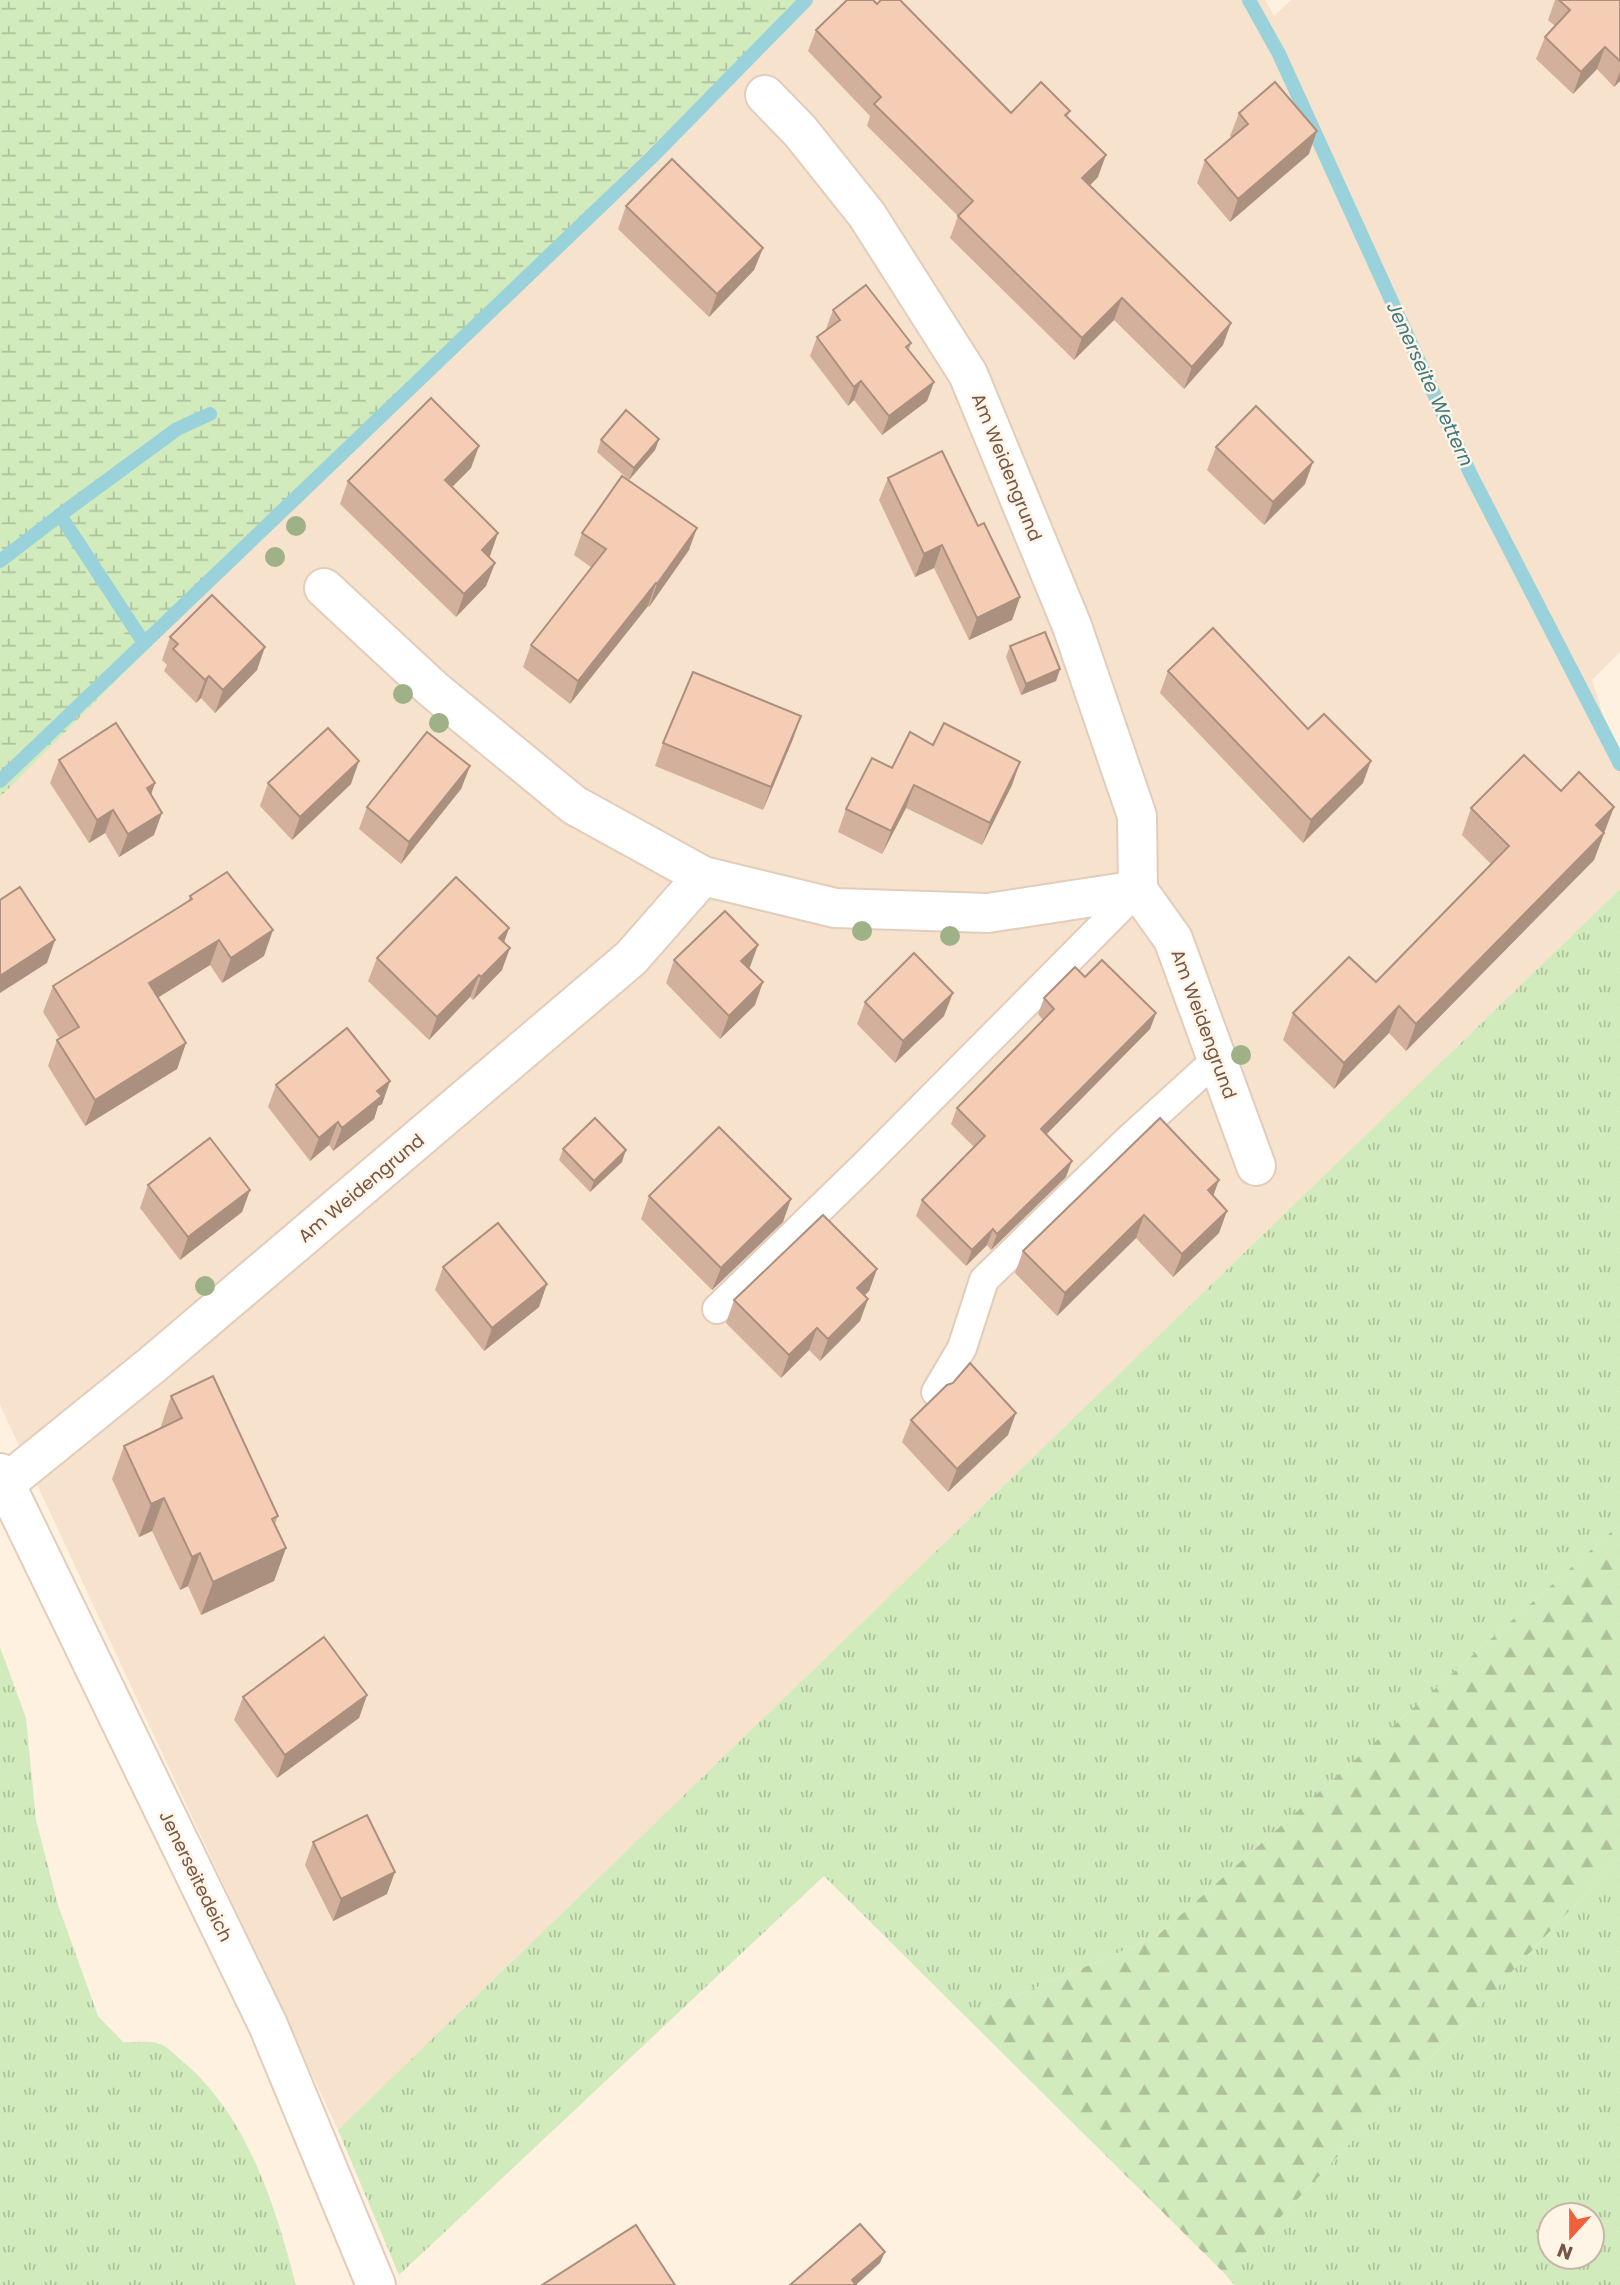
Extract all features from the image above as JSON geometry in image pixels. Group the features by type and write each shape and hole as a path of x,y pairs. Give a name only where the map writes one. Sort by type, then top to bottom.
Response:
{"street":[{"name":"Am Weidengrund","path":"765,95 800,131 867,215 968,374 1072,626 1137,816 1138,890 1173,939 1256,1166"},
{"path":"324,588 434,690 574,805 703,876 835,908 988,913 1138,890"},
{"name":"Am Weidengrund","path":"2,1479 152,1365 631,958 703,876"},
{"name":"Jenerseitedeich","path":"2,1479 268,2025 376,2285"}],"lane":[{"path":"717,1309 867,1163 1138,890"},
{"path":"936,1392 962,1349 984,1280 1128,1140 1217,1059"}],"shaded area":[{"path":"0,0 1265,0 1274,16 1291,0 1620,0 1620,652 1592,680 1620,769 1620,889 338,2130 0,1405"}],"green space":[{"path":"0,0 798,0 0,797"},
{"path":"1620,889 1620,1524 1156,1937 966,2017 824,1876 399,2275 338,2130"},
{"path":"1620,1524 1620,1857 1226,2275 966,2017 1156,1937"},
{"path":"0,1647 26,1718 36,1820 58,1905 98,2016 123,2042 152,2042 165,2047 204,2082 224,2107 241,2134 268,2193 296,2285 0,2285"},
{"path":"1620,1857 1620,2285 1234,2285 1226,2275"}],"building":[{"path":"847,0 873,0 877,4 881,0 900,0 1011,113 1041,82 1070,111 1065,115 1106,155 1082,178 1231,323 1192,367 1122,298 1082,338 958,216 973,201 874,104 881,97 816,30"},
{"path":"1559,0 1620,0 1620,61 1605,47 1581,72 1545,37 1570,10"},
{"path":"1275,82 1317,131 1238,199 1205,160 1248,124 1239,113"},
{"path":"672,159 763,248 717,294 626,206"},
{"path":"866,285 911,343 906,347 934,382 889,416 861,381 854,387 817,337 840,320 833,310"},
{"path":"431,398 479,446 445,480 498,533 482,550 495,563 464,594 348,481"},
{"path":"1256,406 1313,462 1273,502 1216,447"},
{"path":"626,410 659,439 634,468 601,440"},
{"path":"942,451 978,526 984,523 1020,597 977,618 942,545 924,554 888,478"},
{"path":"622,476 697,528 657,584 578,681 531,645 606,549 582,533"},
{"path":"212,595 265,647 223,690 209,676 205,680 173,649 178,644 170,637"},
{"path":"1213,628 1308,729 1324,714 1371,761 1311,820 1168,671"},
{"path":"1045,632 1060,669 1026,684 1010,646"},
{"path":"693,672 801,716 771,787 663,743"},
{"path":"116,723 155,783 147,788 162,813 128,834 113,810 97,820 59,760"},
{"path":"944,723 1020,762 990,823 914,785 891,831 846,809 872,758 892,768 910,732 933,745"},
{"path":"328,728 359,761 300,817 268,783"},
{"path":"427,732 470,766 409,842 367,807"},
{"path":"1524,755 1561,791 1579,772 1614,807 1596,825 1604,833 1416,1024 1399,1006 1344,1063 1293,1013 1349,957 1376,982 1509,846 1471,808"},
{"path":"227,872 273,930 231,958 219,940 149,983 186,1043 95,1100 57,1040 79,1027 53,986 192,899 190,896"},
{"path":"456,877 509,928 499,938 510,948 437,1017 377,958"},
{"path":"20,887 55,940 0,976 0,900"},
{"path":"725,911 758,945 741,961 763,982 729,1016 674,960"},
{"path":"914,953 953,993 903,1041 865,1002"},
{"path":"1102,960 1156,1013 1041,1129 1072,1161 997,1234 993,1229 972,1250 922,1200 985,1136 957,1108 1054,1009 1044,998 1075,967 1085,977"},
{"path":"347,1028 390,1081 377,1091 382,1096 342,1128 338,1122 319,1138 276,1085"},
{"path":"595,1118 626,1150 594,1181 563,1149"},
{"path":"1160,1118 1219,1180 1208,1190 1227,1211 1182,1254 1144,1215 1065,1293 1023,1251"},
{"path":"719,1127 791,1199 721,1268 649,1196"},
{"path":"210,1138 250,1190 188,1237 148,1185"},
{"path":"823,1215 877,1269 857,1288 868,1299 828,1339 817,1328 789,1355 734,1300"},
{"path":"498,1223 547,1284 492,1328 443,1267"},
{"path":"970,1363 1016,1413 957,1469 911,1420 947,1385 953,1383"},
{"path":"213,1376 278,1516 272,1519 286,1548 213,1582 200,1553 192,1557 164,1498 151,1504 124,1446 182,1418 171,1396"},
{"path":"324,1637 367,1695 285,1755 243,1697"},
{"path":"367,1815 395,1872 341,1899 313,1842"},
{"path":"860,2224 885,2252 852,2280 856,2285 790,2285"},
{"path":"636,2225 675,2285 542,2285"}],"waterway":[{"path":"0,781 652,157 806,0"},
{"name":"Jenerseite Wettern","path":"1249,0 1279,54 1470,473 1620,764"},
{"path":"144,643 60,515 177,429 210,414"},
{"path":"0,561 60,515"}]}
